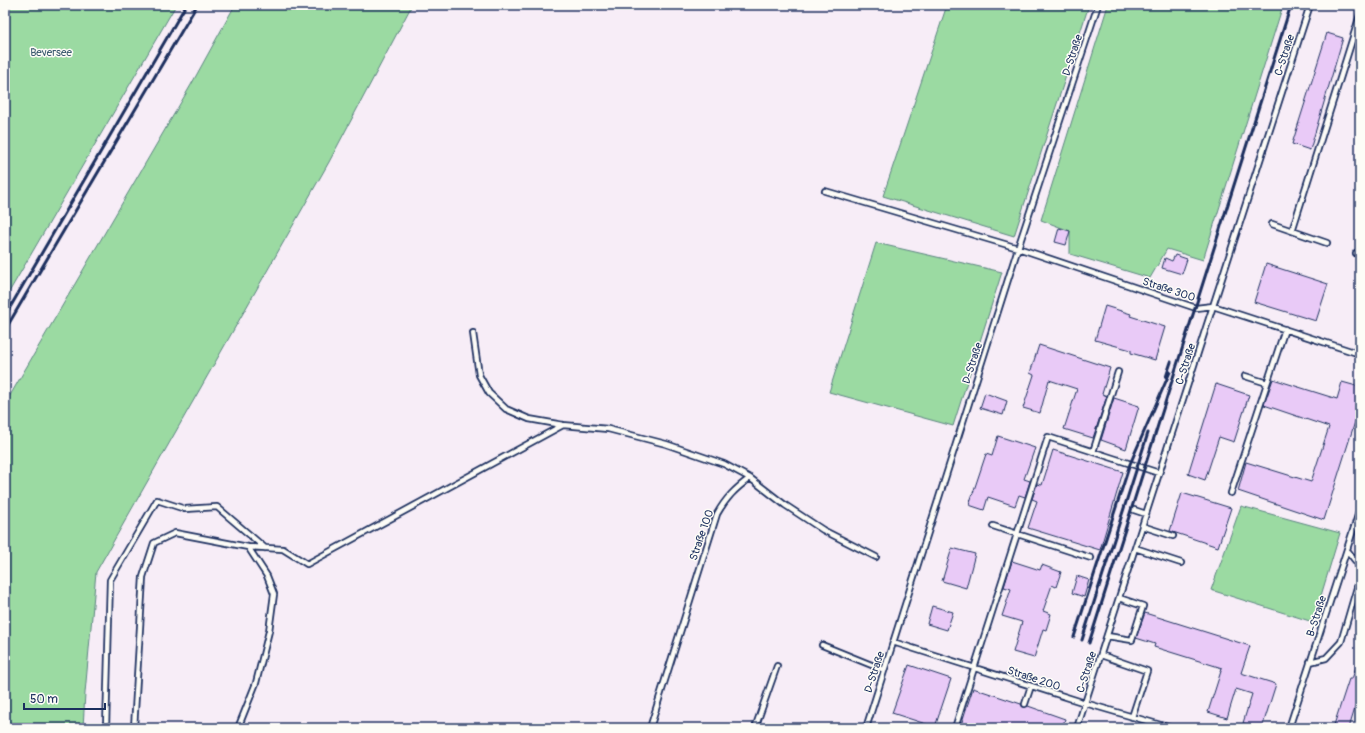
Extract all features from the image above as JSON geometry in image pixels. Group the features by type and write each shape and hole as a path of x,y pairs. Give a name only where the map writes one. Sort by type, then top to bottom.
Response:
{"lane":[{"name":"D-Straße","path":"866,728 1018,248 1098,5"},
{"name":"C-Straße","path":"1077,728 1310,5"},
{"path":"1292,231 1360,15"},
{"name":"Straße 300","path":"825,191 1018,248 1196,308 1213,306 1360,354"},
{"path":"1272,224 1327,242"},
{"path":"1231,493 1285,330"},
{"path":"473,333 480,375 489,393 506,409 529,419 563,425 608,429 666,444 724,464 750,478 785,505 823,530 876,557"},
{"path":"1093,452 1118,372"},
{"path":"1245,376 1267,383"},
{"path":"134,728 143,577 154,543 175,533 248,547 284,549 307,564 563,425"},
{"path":"955,728 1048,437 1159,473"},
{"name":"Straße 100","path":"650,728 717,514 724,501 735,489 750,478"},
{"path":"106,728 110,580 157,500 185,509 217,507 265,548"},
{"name":"B-Straße","path":"1289,728 1360,509"},
{"path":"1134,510 1146,514"},
{"path":"993,526 1091,558"},
{"path":"1142,526 1173,536"},
{"path":"238,728 256,682 269,631 274,594 267,576 248,547"},
{"path":"1135,548 1181,563"},
{"path":"1310,662 1326,658 1341,642 1360,577 1358,564 1347,550"},
{"path":"1107,636 1132,640 1143,606 1119,598"},
{"name":"Straße 200","path":"893,642 1159,726 1171,728"},
{"path":"822,645 884,670"},
{"path":"1100,655 1147,671 1132,717"},
{"path":"755,728 777,666"},
{"path":"1025,704 1031,686"}],"shaded area":[{"path":"176,5 235,5 191,85 5,404 5,299"},
{"path":"412,5 1360,5 1360,728 83,728 96,572 329,162"}],"green space":[{"name":"Beversee","path":"5,5 176,5 5,299"},
{"path":"235,5 412,5 329,162 96,572 83,728 5,728 5,404 191,85"},
{"path":"947,5 1089,5 1014,236 883,196"},
{"path":"1108,5 1283,5 1203,260 1167,249 1150,278 1070,254 1070,231 1041,220"},
{"path":"876,243 1002,272 953,426 829,392"},
{"path":"1241,506 1340,533 1313,622 1211,590"}],"building":[{"path":"1327,33 1343,38 1310,150 1292,144"},
{"path":"1059,228 1070,231 1066,245 1055,242"},
{"path":"1175,255 1187,259 1182,274 1162,268 1165,258 1172,261"},
{"path":"1266,264 1328,284 1316,321 1254,302"},
{"path":"1105,306 1165,327 1155,360 1131,353 1131,350 1095,340"},
{"path":"1039,345 1110,368 1102,394 1107,396 1093,438 1064,429 1077,389 1049,380 1040,413 1023,408 1034,375 1030,373"},
{"path":"1273,379 1337,399 1342,382 1360,387 1360,406 1324,520 1238,491 1246,462 1311,482 1329,427 1264,405"},
{"path":"1216,384 1249,395 1234,442 1219,437 1205,480 1188,474"},
{"path":"985,393 1007,401 1003,415 980,408"},
{"path":"1114,398 1139,406 1126,449 1101,440"},
{"path":"998,436 1035,448 1024,479 1030,481 1025,497 1019,495 1015,506 988,497 984,510 969,505 986,454 992,456"},
{"path":"1053,450 1123,472 1100,550 1028,528 1037,501 1032,499 1037,484 1042,485"},
{"path":"1182,493 1231,508 1218,547 1170,531"},
{"path":"952,548 975,554 966,588 942,581"},
{"path":"1012,561 1040,570 1042,565 1061,572 1056,587 1052,585 1043,611 1051,614 1046,630 1043,629 1034,658 1013,652 1022,622 1002,616 1011,589 1004,587"},
{"path":"1077,576 1089,580 1084,597 1072,593"},
{"path":"932,606 953,612 947,630 927,624"},
{"path":"1145,613 1250,646 1241,673 1276,684 1262,728 1243,723 1252,694 1236,689 1227,718 1208,712 1222,668 1154,647 1155,644 1136,638"},
{"path":"1358,661 1360,661 1360,692 1349,728 1333,728 1349,679 1352,679"},
{"path":"909,665 951,679 935,727 892,713"},
{"path":"973,688 1021,704 1023,707 1028,706 1065,719 1062,728 960,728"}],"railway":[{"path":"5,316 186,5"},
{"path":"5,330 197,5"},
{"path":"1089,643 1291,5"},
{"path":"1166,377 1171,362"},
{"path":"1074,637 1130,464 1170,372"},
{"path":"1082,640 1148,433"}]}
